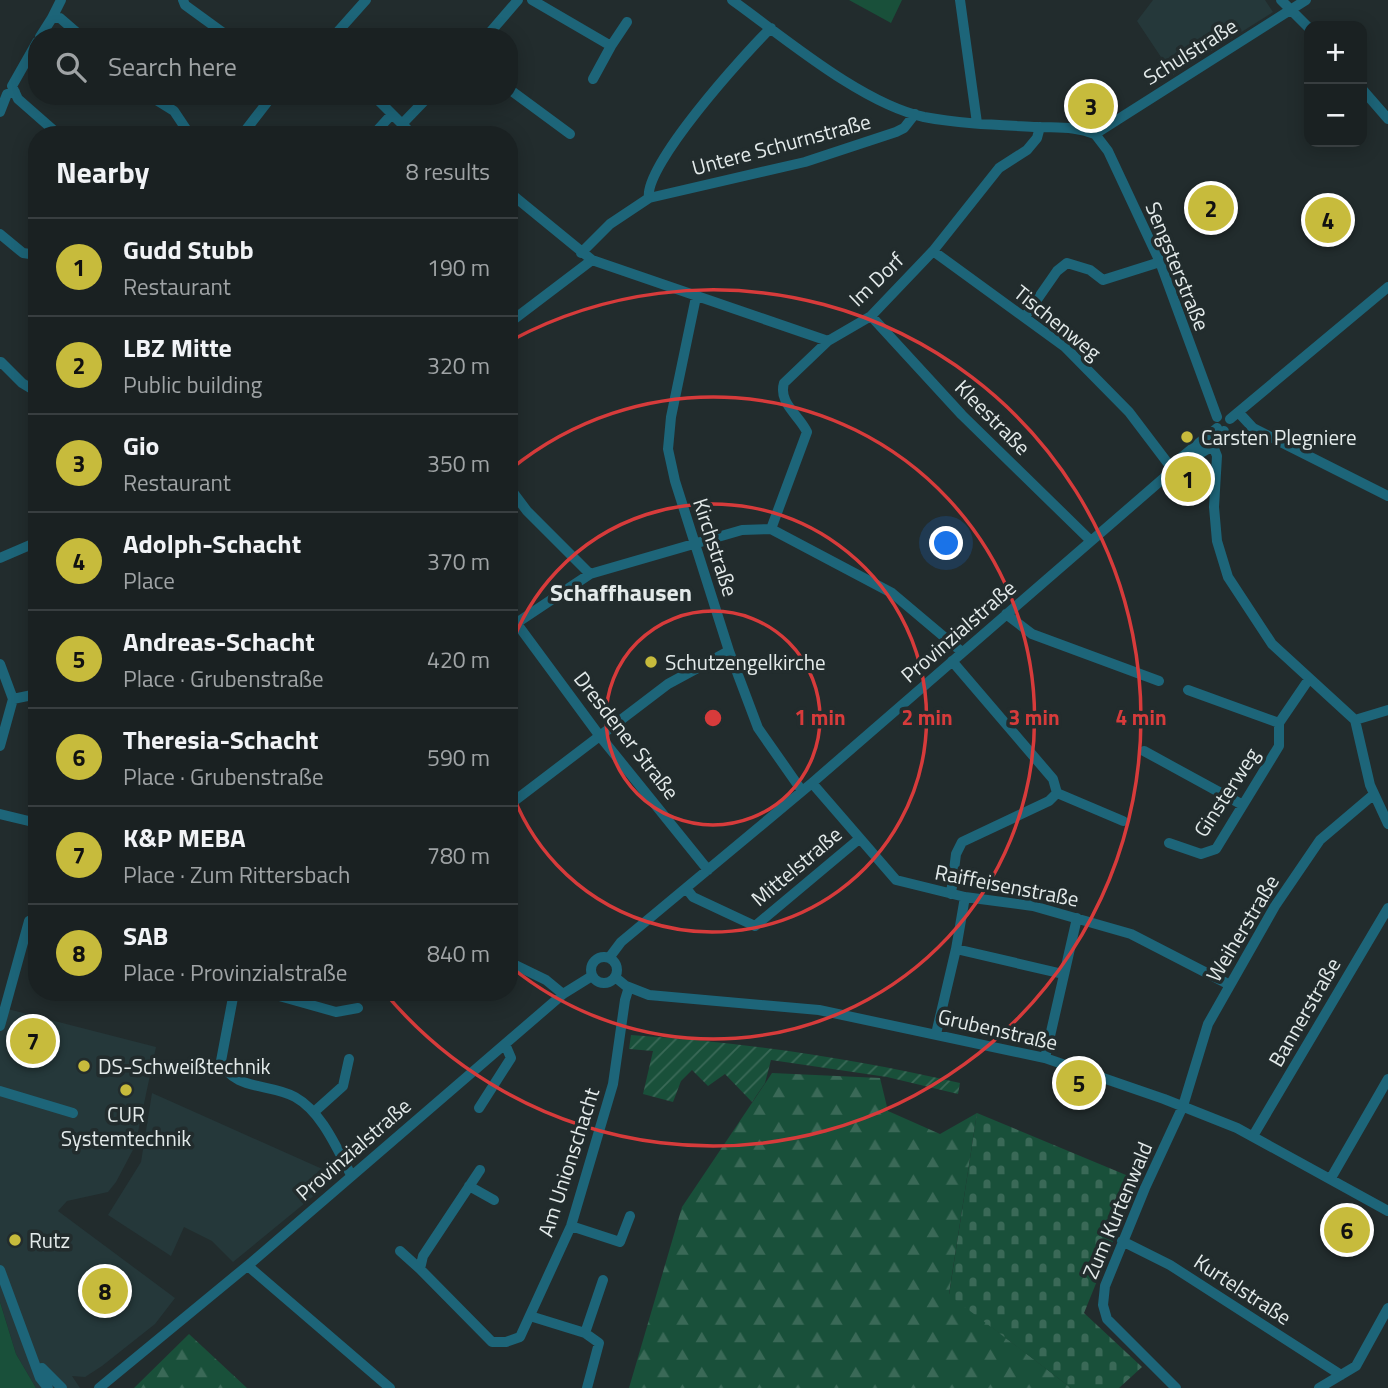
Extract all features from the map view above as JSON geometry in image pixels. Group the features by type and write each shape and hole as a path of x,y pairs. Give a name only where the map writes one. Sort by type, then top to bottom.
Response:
{"street":[{"path":"46,28 61,0"},
{"path":"183,0 185,5 217,28"},
{"path":"341,28 366,0"},
{"path":"494,28 518,0"},
{"path":"532,0 611,46"},
{"path":"732,0 859,88 915,114 977,124 1078,127 1095,134"},
{"path":"960,0 977,124"},
{"path":"1281,0 1304,22"},
{"name":"Schulstraße","path":"1095,134 1306,0"},
{"path":"52,18 60,18 72,28"},
{"path":"593,79 627,22"},
{"path":"649,198 648,190 654,176 699,109 738,60 771,27"},
{"path":"28,57 12,86 18,99 49,126"},
{"path":"0,112 7,94 15,92"},
{"path":"1367,95 1388,119"},
{"path":"518,96 570,134"},
{"path":"164,105 174,111 184,126"},
{"path":"249,126 265,105"},
{"path":"383,105 405,126"},
{"path":"402,123 420,105"},
{"path":"381,126 392,114"},
{"name":"Untere Schurnstraße","path":"581,253 610,223 649,198 805,162 896,132 904,128 915,114"},
{"name":"Im Dorf","path":"771,529 807,432 785,402 781,391 784,383 828,341 871,316 933,251 999,168 1027,150 1037,138 1040,127"},
{"name":"Sengsterstraße","path":"1095,134 1108,151 1160,262 1219,426"},
{"path":"518,200 592,260 696,298 828,341"},
{"path":"0,234 23,253 28,254"},
{"name":"Tischenweg","path":"933,251 1065,347 1120,402 1173,470"},
{"path":"518,316 592,260"},
{"path":"1025,317 1057,271 1068,264 1090,270 1103,280 1160,262"},
{"name":"Provinzialstraße","path":"1173,470 1183,456 1219,426 1230,427 1235,416 1386,292"},
{"name":"Kirchstraße","path":"696,298 671,417 668,449 674,481 696,542 729,651 758,728 802,791"},
{"name":"Kleestraße","path":"871,316 962,415 1091,541"},
{"path":"0,360 28,387"},
{"path":"1235,416 1253,428 1388,496"},
{"name":"Provinzialstraße","path":"609,958 621,942 802,791 1173,470 1213,446 1219,426"},
{"path":"1213,446 1217,456 1216,530 1223,566 1265,635 1355,720 1373,796 1388,824"},
{"path":"518,499 590,574"},
{"path":"518,622 590,574 742,530 771,529 892,593 962,652"},
{"path":"0,558 28,546"},
{"path":"1006,614 1032,634 1159,681"},
{"name":"Dresdener Straße","path":"518,622 599,735 708,870"},
{"path":"518,798 668,684 729,651"},
{"path":"953,661 1053,779 1057,793"},
{"path":"0,664 13,699 0,746"},
{"name":"Ginsterweg","path":"1169,843 1201,854 1216,849 1241,804 1279,746 1279,723 1309,679"},
{"path":"1188,690 1279,723"},
{"path":"13,699 28,696"},
{"path":"1355,720 1388,710"},
{"path":"1144,751 1241,804"},
{"path":"811,783 859,838"},
{"path":"1057,793 1123,821"},
{"path":"951,894 956,854 962,842 1049,801 1057,793"},
{"name":"Weiherstraße","path":"1183,1106 1205,1032 1275,906 1320,840 1373,796"},
{"path":"0,814 28,821"},
{"name":"Raiffeisenstraße","path":"859,838 891,876 904,883 965,897 1033,906 1131,934 1230,985"},
{"name":"Mittelstraße","path":"687,888 693,897 755,926 859,838"},
{"path":"936,1034 957,949 965,897"},
{"name":"Bannerstraße","path":"1253,1136 1388,908"},
{"path":"1045,1058 1077,918"},
{"path":"0,1026 28,925"},
{"path":"957,949 1063,974"},
{"path":"609,958 616,965 615,977 603,983 592,976 591,968 594,960 609,958"},
{"path":"518,966 546,980 563,994"},
{"name":"Provinzialstraße","path":"99,1388 248,1266 563,994 592,976"},
{"name":"Grubenstraße","path":"615,977 629,987 649,995 819,1010 1045,1058 1183,1106 1253,1136 1388,1211"},
{"name":"Am Unionschacht","path":"400,1251 492,1342 506,1342 520,1337 571,1226 613,1084 629,987"},
{"path":"232,1001 221,1062 225,1072 233,1079 295,1096 314,1112 351,1175"},
{"path":"297,1001 336,1012 358,1008"},
{"path":"479,1108 511,1058 505,1044"},
{"path":"314,1112 343,1086 349,1059"},
{"path":"1331,1178 1388,1079"},
{"path":"0,1091 73,1113"},
{"name":"Zum Kurtenwald","path":"1176,1388 1104,1312 1102,1297 1122,1241 1183,1106"},
{"path":"420,1269 423,1256 480,1170"},
{"path":"469,1186 494,1200"},
{"path":"571,1226 620,1242 630,1216"},
{"name":"Kurtelstraße","path":"1122,1241 1170,1265 1341,1375"},
{"path":"248,1266 390,1388"},
{"path":"0,1270 40,1378 48,1388"},
{"path":"585,1333 603,1280"},
{"path":"1320,1388 1356,1366 1388,1308"},
{"path":"530,1316 585,1333 599,1343 587,1388"},
{"path":"30,1351 46,1374 62,1388"},
{"name":"Provinzialstraße","path":"111,1388 142,1354"}],"shaded area":[{"path":"1153,0 1265,0 1273,12 1173,75 1137,21"},
{"path":"0,1007 156,1047 135,1146 116,1182 108,1192 67,1201 58,1211 175,1298 155,1324 102,1366 85,1377 72,1376 80,1388 36,1388 16,1354 0,1302"},
{"path":"152,1093 338,1176 233,1262 212,1241 184,1227 171,1256 108,1215 141,1162"}],"green space":[{"path":"849,0 902,0 891,23"},
{"path":"631,1035 796,1052 960,1083 958,1094 887,1077 771,1060 765,1083 752,1102 725,1074 708,1086 692,1070 681,1081 673,1102 643,1094 653,1051 629,1049"},
{"path":"772,1073 880,1078 888,1111 940,1134 977,1113 949,1294 1071,1388 629,1388 682,1207"},
{"path":"977,1113 1138,1180 1084,1313 1142,1367 1119,1388 1071,1388 949,1295"},
{"path":"0,1302 16,1354 36,1388 0,1388"},
{"path":"189,1334 247,1388 134,1388"}],"place":[{"name":"Gio","path":"1091,106"},
{"name":"LBZ Mitte","path":"1211,208"},
{"name":"Adolph-Schacht","path":"1328,220"},
{"name":"Carsten Plegniere","path":"1187,437"},
{"name":"Gudd Stubb","path":"1188,479"},
{"name":"Schutzengelkirche","path":"651,662"},
{"name":"K&P MEBA","path":"33,1041"},
{"name":"DS-Schweißtechnik","path":"84,1066"},
{"name":"Andreas-Schacht","path":"1079,1083"},
{"name":"CUR Systemtechnik","path":"126,1090"},
{"name":"Theresia-Schacht","path":"1347,1230"},
{"name":"Rutz","path":"15,1240"},
{"name":"SAB","path":"105,1291"}],"district":[{"name":"Schaffhausen","path":"621,592"}]}
